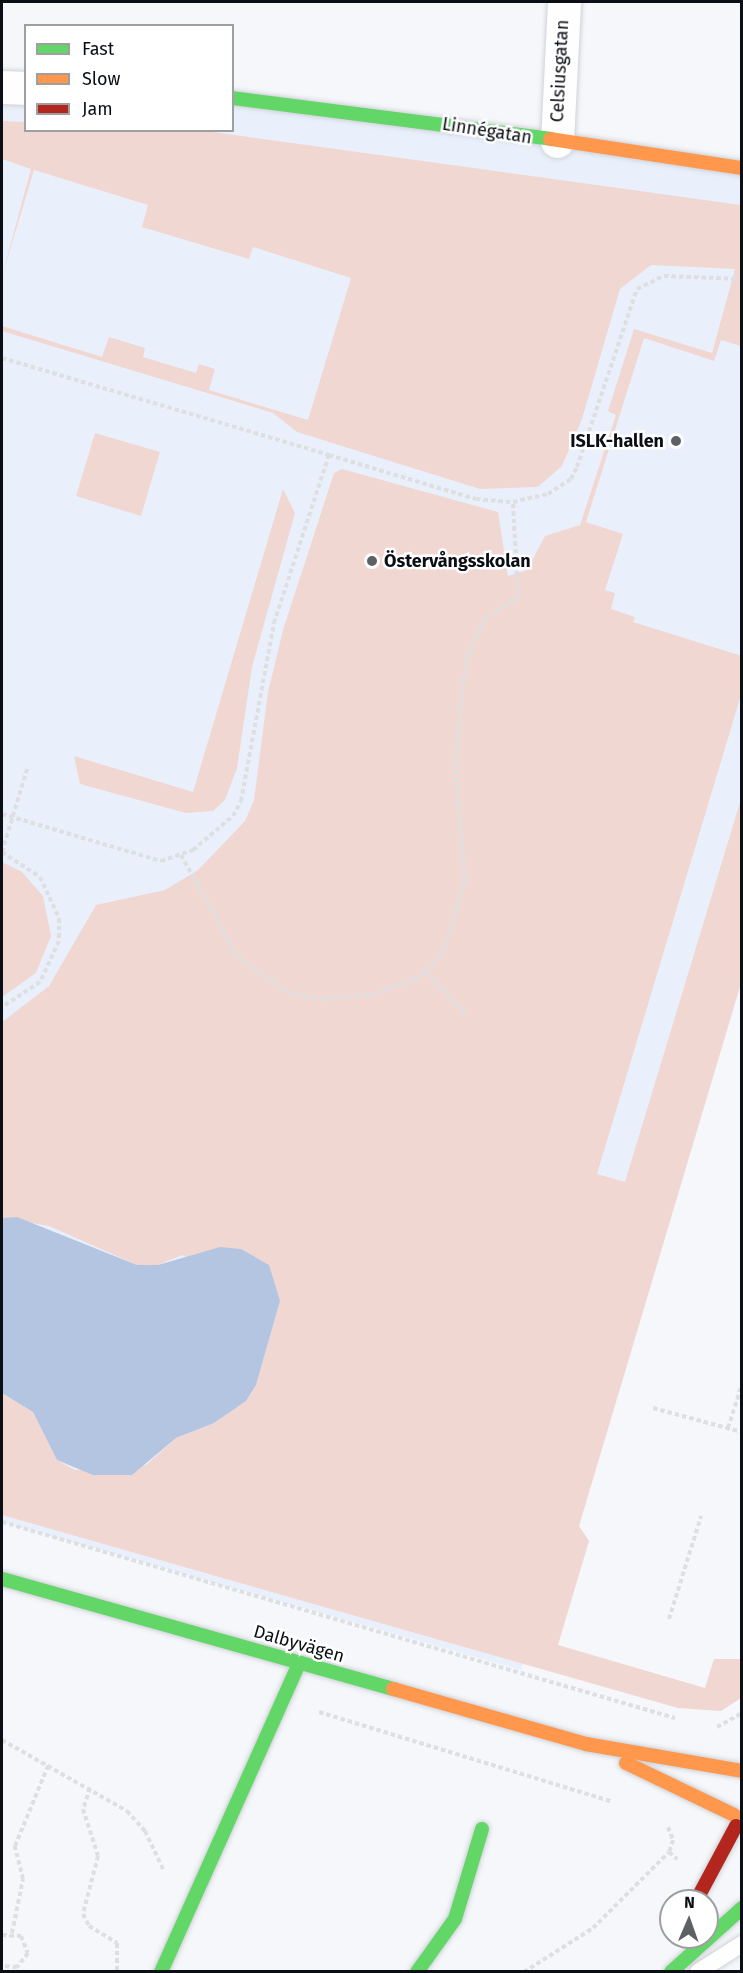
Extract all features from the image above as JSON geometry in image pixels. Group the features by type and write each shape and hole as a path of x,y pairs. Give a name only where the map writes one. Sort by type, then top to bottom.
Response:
{"street":[{"name":"Celsiusgatan","path":"557,141 564,2"},
{"path":"2,87 24,88"},
{"name":"Linnégatan","path":"234,98 346,109 741,168"},
{"name":"Dalbyvägen","path":"2,1579 586,1744 741,1771"},
{"path":"161,1971 186,1925 299,1663"},
{"name":"Dalbyvägen","path":"586,1744 737,1827"},
{"path":"703,1889 737,1827 738,1788"},
{"path":"417,1971 455,1919 482,1829"},
{"path":"671,1971 741,1908"}],"lane":[{"path":"698,1971 741,1944"}],"path":[{"path":"2,358 454,494 513,502 548,494 571,479 637,289 664,276 741,279"},
{"path":"2,814 161,861 181,855 233,816 241,801 274,623 329,455"},
{"path":"181,855 239,959 262,979 290,993 344,999 397,986 426,972 450,940 465,879 455,768 468,655 484,619 518,598 513,502"},
{"path":"2,1007 40,982 59,941 59,918 40,877 2,852 28,766"},
{"path":"426,972 466,1015"},
{"path":"728,1428 741,1384"},
{"path":"653,1407 741,1432"},
{"path":"669,1618 701,1516"},
{"path":"2,1522 688,1722"},
{"path":"284,1702 623,1806"},
{"path":"707,1726 716,1728 741,1713"},
{"path":"2,1740 90,1788 127,1812 145,1831 186,1925"},
{"path":"12,1933 23,1879 15,1846 48,1766"},
{"path":"90,1788 83,1809 98,1856 83,1914 90,1926 117,1943 117,1971"},
{"path":"664,1821 670,1830"},
{"path":"524,1971 593,1928 669,1852"},
{"path":"2,1935 12,1933 27,1943 20,1965"},
{"path":"2,1966 20,1965"},
{"path":"20,1965 25,1971"}],"shaded area":[{"name":"Östervångsskolan","path":"2,87 24,88 24,132 234,132 234,98 741,168 741,954 521,1670 2,1522"},
{"name":"Östervångsskolan","path":"2,121 24,122 24,132 212,132 741,205 741,346 721,340 714,361 644,338 586,522 623,534 605,590 615,593 611,609 635,617 633,622 742,656 741,695 597,1174 625,1182 741,799 742,980 579,1526 589,1541 558,1645 705,1688 714,1659 741,1659 741,1698 721,1711 678,1708 2,1515 2,1393 33,1412 57,1460 75,1470 146,1465 176,1438 214,1423 246,1401 256,1385 280,1301 182,1255 158,1265 137,1265 49,1226 2,1218 2,1022 49,986 96,905 165,890 198,870 245,821 254,800 268,692 283,630 334,473 342,469 498,512 508,576 527,570 545,536 580,525 616,415 608,411 634,329 712,353 735,269 651,265 620,289 582,419 562,466 538,487 480,489 297,432 273,413 2,331 2,326 102,357 109,337 145,348 143,357 196,373 199,364 215,369 209,390 308,420 351,278 253,247 249,259 142,227 148,205 34,170 2,276 31,169 2,159"},
{"path":"95,433 160,452 141,516 76,496"},
{"path":"283,489 295,513 252,667 237,768 225,800 213,811 186,813 80,784 74,756 193,792"},
{"path":"2,862 22,872 43,896 51,936 36,973 2,997"}],"water":[{"path":"17,1217 137,1265 158,1265 220,1247 241,1249 269,1265 280,1301 256,1385 246,1401 214,1423 176,1438 132,1475 93,1475 57,1460 33,1412 2,1393 2,1218"}],"traffic: fast":[{"path":"234,98 550,139"},
{"path":"2,1579 393,1689"},
{"path":"161,1972 299,1663"},
{"path":"417,1972 455,1919 482,1829"},
{"path":"671,1972 742,1908"}],"traffic: slow":[{"path":"550,139 742,168"},
{"path":"393,1689 586,1744 742,1771"},
{"path":"626,1763 734,1815"}],"traffic: jam":[{"path":"702,1889 736,1826"}],"place":[{"name":"ISLK-hallen","path":"676,441"},
{"name":"Östervångsskolan","path":"372,561"}]}
